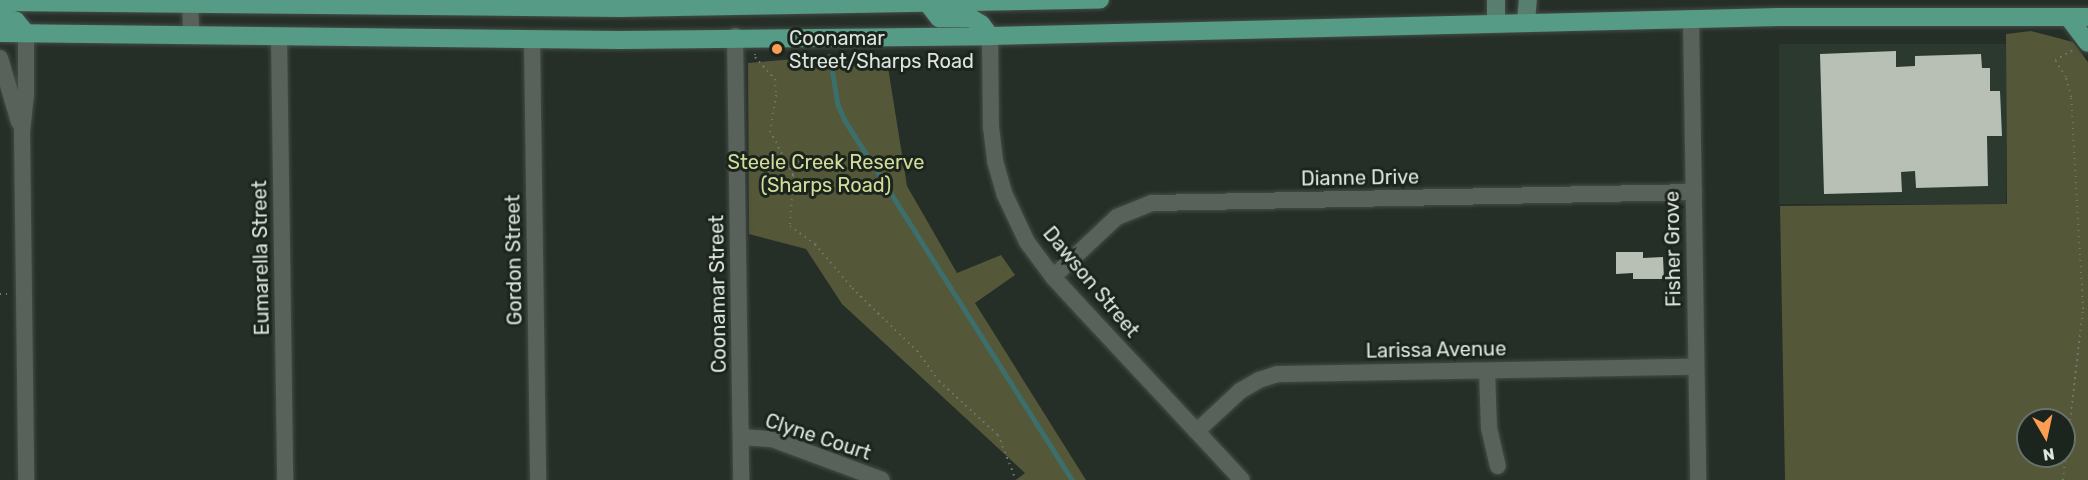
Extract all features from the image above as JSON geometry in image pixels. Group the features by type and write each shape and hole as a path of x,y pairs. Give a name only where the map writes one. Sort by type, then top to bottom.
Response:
{"main road":[{"path":"46,3 70,0"},
{"path":"0,3 240,3 620,8 1100,0"},
{"path":"928,4 939,18 971,18 981,24 990,36"},
{"path":"620,8 621,40"},
{"path":"0,16 16,21 26,33"},
{"path":"0,33 621,40 735,36 990,36 1691,18 2088,17"},
{"path":"2069,18 2081,46"}],"street":[{"path":"1496,0 1496,22"},
{"path":"1526,21 1528,0"},
{"path":"190,3 190,36"},
{"name":"Fisher Grove","path":"1691,18 1698,480"},
{"path":"26,33 26,94 22,132 26,480"},
{"name":"Eumarella Street","path":"279,36 285,480"},
{"name":"Coonamar Street","path":"735,36 741,480"},
{"name":"Dawson Street","path":"990,36 995,161 1014,217 1027,242 1053,277 1242,480"},
{"name":"Gordon Street","path":"532,39 538,480"},
{"path":"0,58 22,132"},
{"name":"Dianne Drive","path":"1053,277 1117,216 1152,203 1694,192"},
{"name":"Larissa Avenue","path":"1197,431 1240,391 1259,380 1277,374 1695,367"},
{"path":"1487,371 1489,428 1498,466"},
{"name":"Clyne Court","path":"741,437 772,439 882,480"}],"path":[{"path":"755,36 755,57 770,72 776,87 770,131 793,175 790,226 815,244 852,288 917,351 939,381 998,435 1016,480"},
{"path":"2063,480 2083,309 2071,98 2066,77 2055,60 2081,46"}],"shaded area":[{"path":"1779,44 2006,44 2006,204 1779,204"}],"green space":[{"path":"2031,31 2073,42 2088,62 2088,480 1785,480 1780,206 2007,204 2006,34"},
{"name":"Steele Creek Reserve (Sharps Road)","path":"830,56 887,61 907,186 957,273 1001,255 1015,275 975,303 1086,480 1016,480 1025,473 842,304 806,249 749,234 748,63"}],"building":[{"path":"1896,51 1896,67 1915,66 1915,56 1981,54 1982,68 1990,68 1990,91 2000,91 2002,136 1987,136 1988,186 1916,188 1915,171 1901,172 1902,192 1824,194 1820,54"},
{"path":"1616,252 1643,252 1643,258 1663,257 1664,279 1633,279 1633,273 1616,274"}],"waterway":[{"path":"830,56 838,105 846,122 1072,480"}],"place":[{"name":"Coonamar Street/Sharps Road","path":"777,49"}]}
